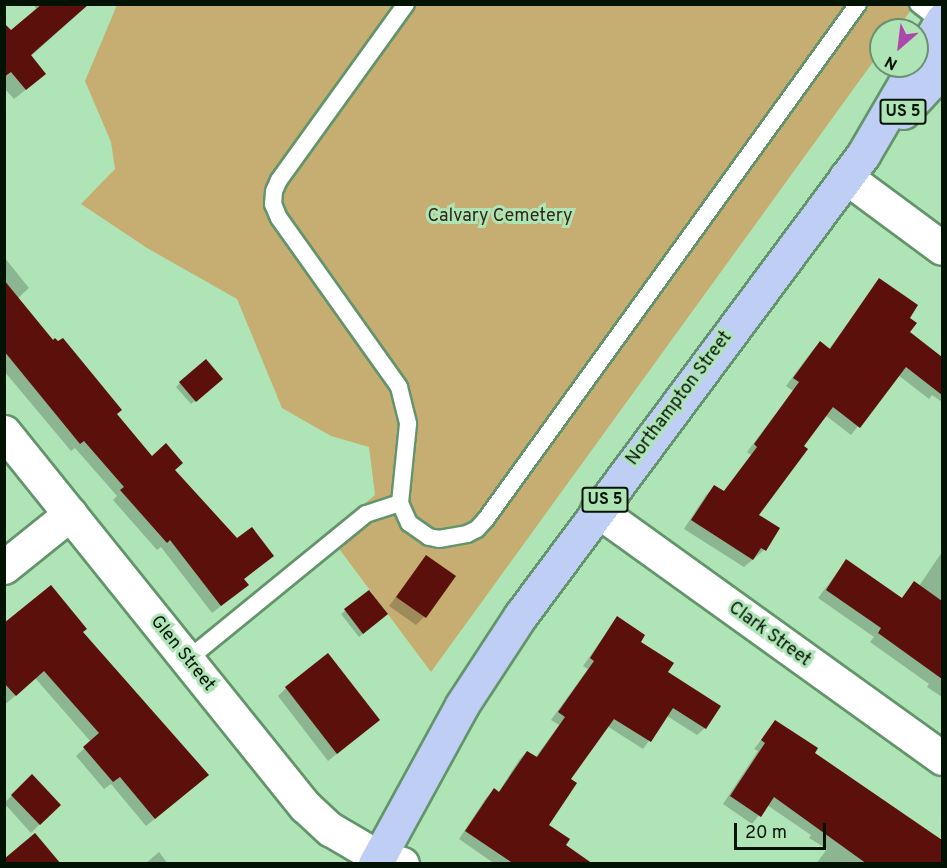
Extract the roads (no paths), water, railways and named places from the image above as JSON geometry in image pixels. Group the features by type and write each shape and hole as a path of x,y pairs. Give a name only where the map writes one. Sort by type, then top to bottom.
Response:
{"main road":[{"name":"Northampton Street","path":"854,166 942,70"},
{"name":"Northampton Street","path":"385,861 462,705 521,615 854,166 907,78"}],"street":[{"path":"854,166 942,248"},
{"name":"Glen Street","path":"4,432 306,807 330,829 385,861"},
{"name":"Clark Street","path":"597,510 942,758"},
{"path":"4,567 70,514"}],"lane":[{"path":"406,4 279,180 274,191 273,204 279,218 399,387 408,424 400,504 409,523 429,537 439,539 458,537 477,529 858,4"},
{"path":"187,660 366,514 400,504"}],"park label":[{"name":"Calvary Cemetery","path":"500,217"}]}
